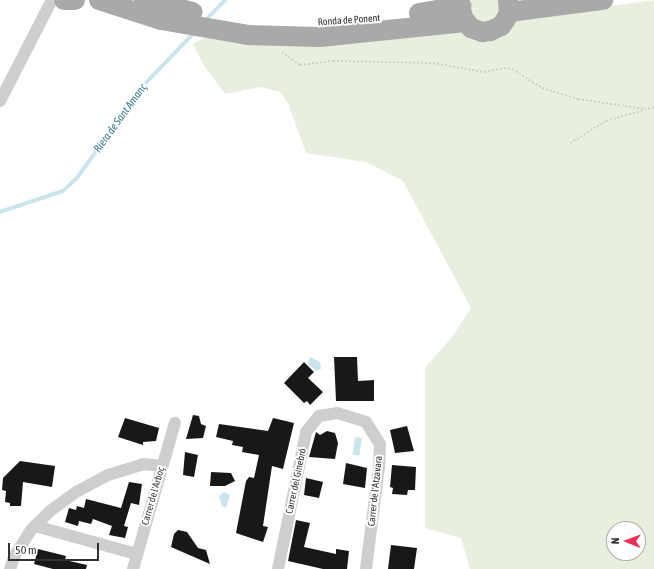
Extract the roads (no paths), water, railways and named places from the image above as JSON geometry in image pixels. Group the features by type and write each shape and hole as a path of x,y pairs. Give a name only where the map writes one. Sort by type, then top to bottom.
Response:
{"main road":[{"path":"64,0 75,0"},
{"path":"99,0 231,26 271,36 320,36 463,9 474,30 490,31 501,26 508,6 603,0"},
{"path":"144,0 164,14"},
{"name":"Ronda de Ponent","path":"231,26 356,22 463,9"}],"street":[{"path":"0,101 52,0"},
{"name":"Carrer del Ginebró","path":"278,569 306,432 319,416 337,413"},
{"name":"Carrer de l'Atzavara","path":"337,413 366,422 380,444 379,467 366,569"},
{"name":"Carrer de l'Arboç","path":"133,569 175,423"},
{"path":"10,569 14,557 35,526 78,491 108,475 143,464 162,466"},
{"path":"35,526 137,554"}],"water":[{"path":"310,357 320,362 321,369 316,371 309,365 308,362"},
{"path":"355,437 362,438 359,456 352,455"},
{"path":"224,492 230,495 226,508 222,506 219,496"}],"waterway":[{"name":"Riera de Sant Amanç","path":"205,21 225,0"},
{"name":"Riera de Sant Amanç","path":"0,212 63,191 77,178 144,85 194,33"}]}
